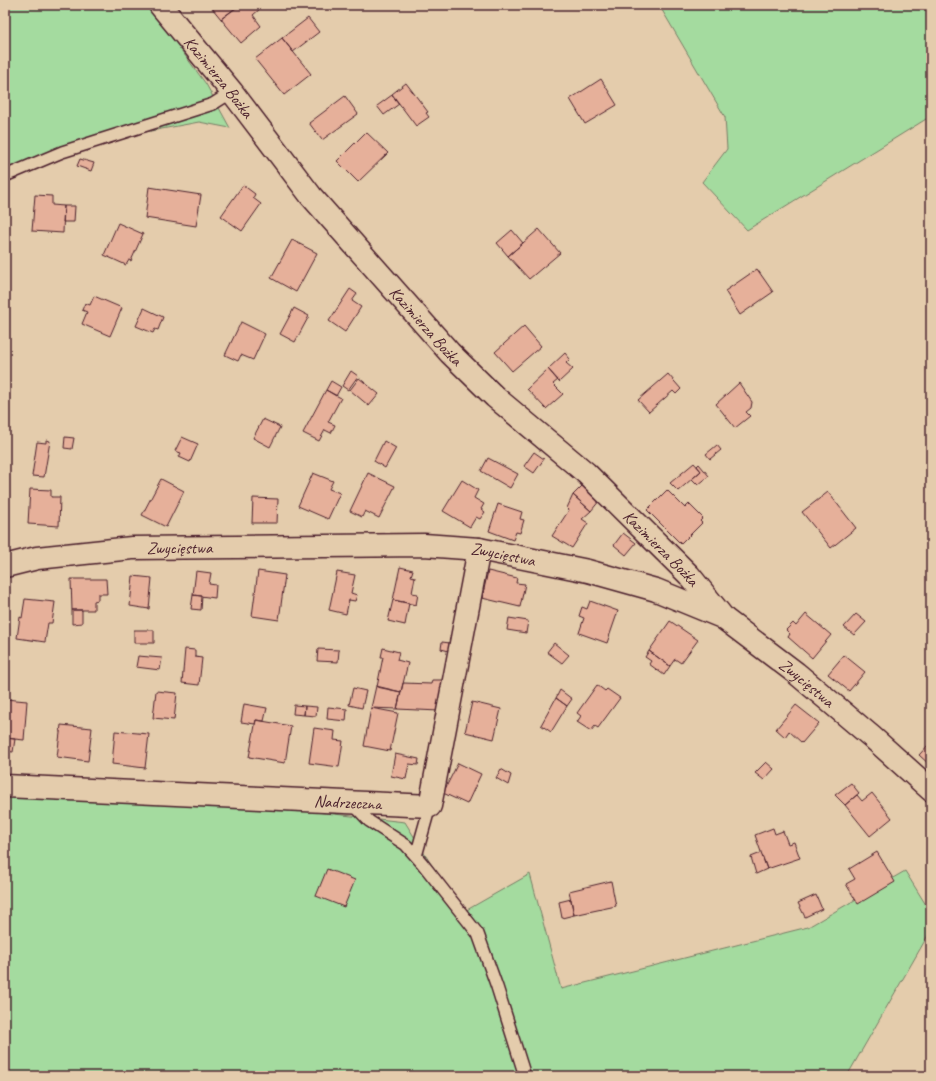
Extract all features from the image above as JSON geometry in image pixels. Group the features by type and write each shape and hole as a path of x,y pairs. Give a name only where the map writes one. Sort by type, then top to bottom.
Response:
{"street":[{"name":"Kazimierza Bożka","path":"160,5 232,92 311,196 450,353 495,398 586,473 689,576 722,617"},
{"name":"Zwycięstwa","path":"5,566 37,558 132,548 424,545 479,549 588,570 656,590 722,617 808,683 872,737 931,790"},
{"path":"430,806 479,549"},
{"path":"5,556 37,558"},
{"name":"Nadrzeczna","path":"5,786 430,806"}],"lane":[{"path":"5,176 62,152 213,104 232,92"},
{"path":"351,802 369,821 406,846 416,856 478,934 497,987 525,1076"},
{"path":"416,856 430,806"}],"green space":[{"path":"5,5 148,5 206,84 230,128 199,122 140,133 52,160 5,181"},
{"path":"659,5 931,5 931,116 747,230 702,182 727,149 725,117"},
{"path":"5,777 405,822 429,861 465,911 530,874 561,989 808,927 905,871 931,913 931,930 847,1076 5,1076"}],"building":[{"path":"216,5 234,5 236,8 221,19 212,8"},
{"path":"239,5 257,5 260,9 253,15 261,26 241,43 221,19"},
{"path":"308,18 319,32 293,52 282,38"},
{"path":"282,38 311,74 284,95 255,59"},
{"path":"601,79 617,105 585,124 570,99"},
{"path":"406,83 428,112 426,113 429,117 416,126 392,94"},
{"path":"392,95 399,104 384,115 377,106"},
{"path":"345,96 358,114 322,140 309,123"},
{"path":"366,132 388,153 358,182 337,161"},
{"path":"80,159 94,163 91,171 77,166"},
{"path":"243,185 255,194 253,198 261,204 242,231 221,216"},
{"path":"149,187 201,195 196,226 145,218"},
{"path":"35,195 52,196 52,205 64,206 63,233 32,231"},
{"path":"64,206 75,206 74,222 63,222"},
{"path":"118,223 143,234 131,261 129,260 126,265 104,255"},
{"path":"539,229 560,253 529,279 508,256"},
{"path":"512,230 523,243 508,256 497,243"},
{"path":"292,240 317,253 296,292 271,278"},
{"path":"757,269 773,292 740,315 725,291"},
{"path":"350,289 357,294 352,301 361,307 345,332 329,321"},
{"path":"94,296 122,308 110,336 82,324 87,312 82,310 85,303 90,305"},
{"path":"144,308 163,317 158,330 155,329 153,333 136,326"},
{"path":"294,308 309,316 295,342 280,334"},
{"path":"241,322 265,334 253,360 241,355 238,361 225,355"},
{"path":"524,326 541,346 512,371 495,352"},
{"path":"565,353 570,359 566,363 573,369 559,382 548,369"},
{"path":"548,369 558,380 553,384 563,394 546,409 527,389"},
{"path":"351,371 358,376 348,390 342,386"},
{"path":"668,374 681,389 676,394 673,391 649,412 638,400"},
{"path":"359,378 379,394 369,406 350,390"},
{"path":"331,381 341,387 336,396 326,390"},
{"path":"739,383 752,402 751,408 746,412 750,416 735,428 716,404"},
{"path":"326,390 341,398 328,422 335,425 331,433 325,430 319,441 303,433"},
{"path":"263,419 280,427 270,447 253,438"},
{"path":"65,437 74,438 72,449 64,448"},
{"path":"182,437 198,444 190,462 179,457 181,453 175,451"},
{"path":"46,440 50,441 44,477 32,476 37,442 46,443"},
{"path":"384,441 396,448 385,468 374,461"},
{"path":"717,445 721,450 710,459 706,454"},
{"path":"534,452 544,459 534,473 524,466"},
{"path":"488,458 518,474 510,488 481,471"},
{"path":"694,463 701,471 678,491 670,483"},
{"path":"699,464 709,476 698,485 692,479 701,471 697,466"},
{"path":"313,473 333,481 329,489 340,493 328,519 298,506"},
{"path":"368,473 395,486 379,518 365,511 362,517 350,511"},
{"path":"161,479 184,491 166,527 142,515"},
{"path":"462,480 478,490 474,498 484,504 481,509 485,512 480,519 476,517 470,527 443,511"},
{"path":"583,485 600,500 591,511 573,495"},
{"path":"30,489 51,490 51,497 60,497 59,526 28,524"},
{"path":"667,490 685,508 689,504 703,518 700,521 702,523 681,544 647,510"},
{"path":"828,492 856,528 831,548 802,512"},
{"path":"573,495 591,511 582,519 588,523 572,548 552,536 569,510 567,508"},
{"path":"253,498 278,499 277,523 252,523"},
{"path":"498,504 522,512 520,519 524,520 520,533 516,532 513,540 489,531"},
{"path":"623,533 636,543 626,555 614,545"},
{"path":"400,567 413,570 411,576 415,577 412,593 418,594 416,605 393,600"},
{"path":"196,571 211,573 209,584 216,585 215,598 193,595"},
{"path":"258,571 285,575 279,620 252,616"},
{"path":"488,571 517,578 516,583 525,584 520,607 482,598"},
{"path":"337,572 355,575 351,593 357,595 355,601 349,600 346,614 329,610"},
{"path":"133,576 152,578 149,609 130,606"},
{"path":"71,579 106,579 107,594 98,594 98,600 94,601 94,610 72,610"},
{"path":"193,595 202,596 201,610 191,609"},
{"path":"25,599 55,602 52,623 48,623 45,642 17,638 20,617 22,618"},
{"path":"393,600 409,603 405,625 388,621"},
{"path":"590,601 618,611 607,643 579,633 584,618 579,616 582,607 587,609"},
{"path":"72,610 82,610 82,623 72,624"},
{"path":"806,614 831,635 812,658 788,637 790,634 786,630 793,623 796,626"},
{"path":"856,614 866,622 854,635 844,627"},
{"path":"509,618 528,621 526,633 507,630"},
{"path":"670,621 698,640 681,663 675,659 670,666 649,651"},
{"path":"134,630 154,630 154,643 134,643"},
{"path":"442,642 450,643 449,651 441,649"},
{"path":"554,643 569,655 562,663 547,652"},
{"path":"383,648 399,652 397,660 408,663 401,692 377,687 383,657 381,657"},
{"path":"185,649 195,650 195,657 202,658 199,685 182,683"},
{"path":"318,649 339,650 338,662 317,661"},
{"path":"649,651 670,666 664,675 649,664 651,661 645,657"},
{"path":"844,655 865,672 849,691 828,674"},
{"path":"138,656 162,658 160,670 136,667"},
{"path":"432,680 443,680 439,711 397,709 403,683 431,684"},
{"path":"597,685 605,691 607,689 620,698 598,728 595,726 591,731 577,722 581,716 577,713"},
{"path":"376,686 401,692 397,709 371,708"},
{"path":"353,688 366,691 362,708 349,705"},
{"path":"560,690 572,699 567,706 556,698"},
{"path":"156,691 177,693 174,720 153,718"},
{"path":"556,698 567,706 551,732 541,725"},
{"path":"5,699 27,701 24,740 5,738"},
{"path":"472,702 501,709 494,739 465,732"},
{"path":"244,704 267,708 264,721 256,720 255,724 241,722"},
{"path":"294,705 305,706 304,715 293,714"},
{"path":"796,705 819,723 802,743 789,731 785,737 776,729"},
{"path":"305,706 317,707 316,716 304,715"},
{"path":"328,707 347,709 346,721 327,719"},
{"path":"371,708 398,713 390,751 364,746"},
{"path":"256,720 291,726 285,763 249,757"},
{"path":"61,725 92,728 88,761 57,757"},
{"path":"314,728 335,731 334,740 343,741 339,767 309,763"},
{"path":"115,731 149,734 145,768 112,764"},
{"path":"5,738 15,739 13,752 5,751"},
{"path":"931,742 931,766 919,755"},
{"path":"395,754 419,759 418,765 409,764 406,779 391,776"},
{"path":"766,762 774,769 764,780 755,773"},
{"path":"458,763 481,774 467,804 443,793"},
{"path":"501,769 511,775 508,785 496,778"},
{"path":"851,783 859,793 845,805 835,795"},
{"path":"872,793 892,818 870,836 845,805 857,795 862,801"},
{"path":"773,828 775,834 783,831 788,844 794,842 800,858 767,869 755,835"},
{"path":"877,852 895,882 858,904 846,884 855,879 849,869"},
{"path":"761,853 767,869 756,874 751,857"},
{"path":"327,869 355,880 344,907 316,896"},
{"path":"611,881 616,906 574,915 569,891"},
{"path":"816,895 822,909 805,917 798,903"},
{"path":"571,899 574,915 562,918 559,902"}]}
